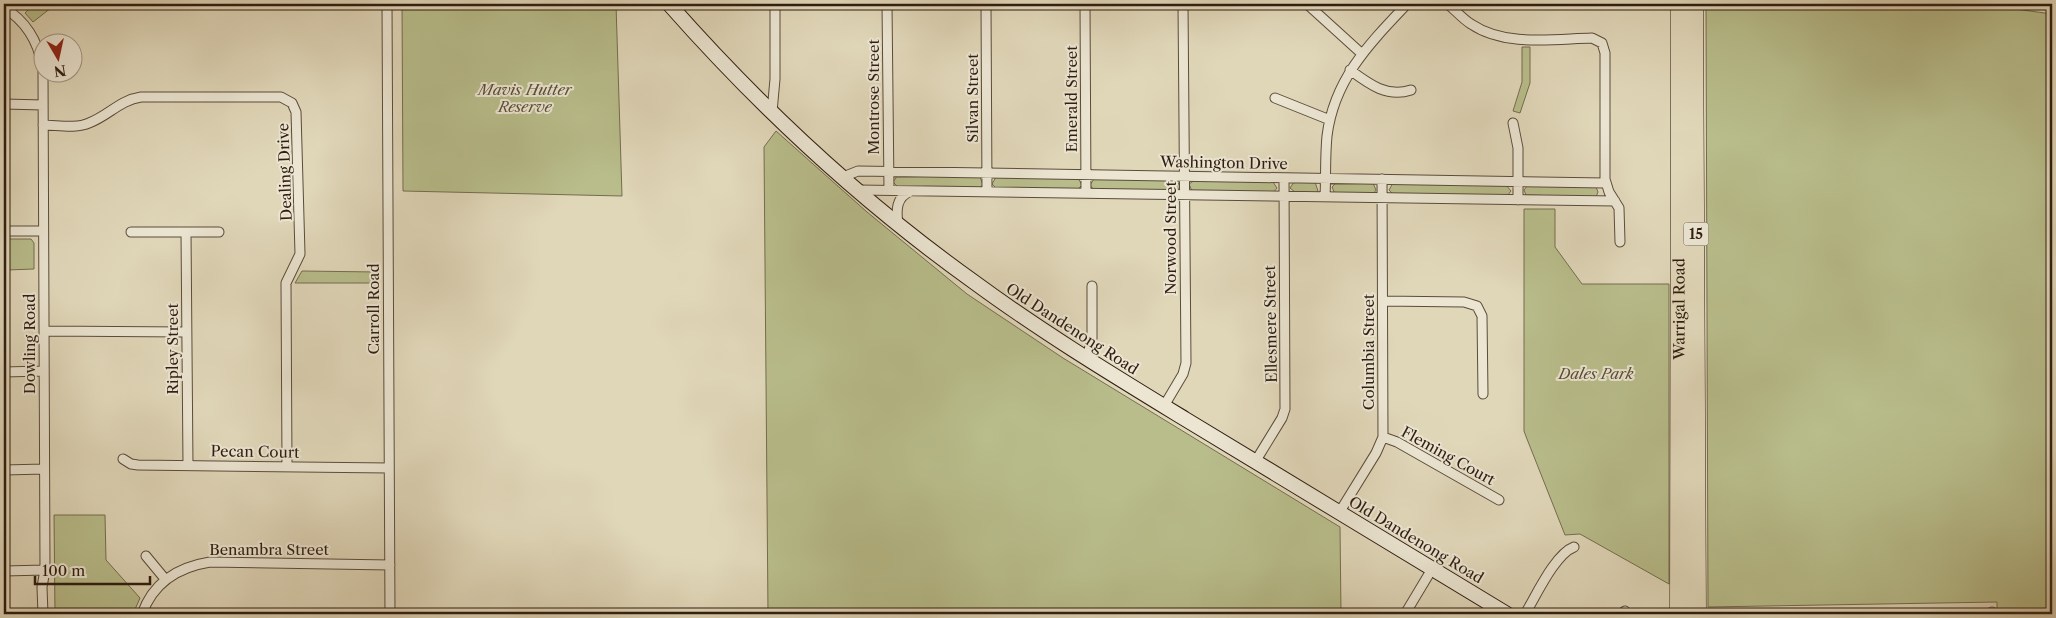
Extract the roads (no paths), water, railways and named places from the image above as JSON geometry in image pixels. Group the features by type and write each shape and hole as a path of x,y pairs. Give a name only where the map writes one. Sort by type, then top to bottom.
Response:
{"highway":[{"name":"Warrigal Road","path":"1679,614 1683,4"},
{"name":"Warrigal Road","path":"1683,4 1697,614"}],"main road":[{"name":"Old Dandenong Road","path":"669,4 772,112 843,177 898,224 973,282 1087,358 1164,406 1507,614"}],"street":[{"name":"Carroll Road","path":"387,4 390,614"},
{"path":"772,112 775,84 775,4"},
{"name":"Montrose Street","path":"887,4 889,190"},
{"name":"Silvan Street","path":"986,4 988,192"},
{"name":"Emerald Street","path":"1085,4 1086,193"},
{"name":"Norwood Street","path":"1164,406 1183,374 1186,363 1183,4"},
{"path":"1307,4 1362,53"},
{"path":"1325,198 1326,145 1330,120 1338,93 1350,70 1362,53 1407,4"},
{"path":"1448,4 1471,24 1495,36 1517,39 1592,38 1600,41 1605,53 1606,186 1620,210 1620,242"},
{"path":"4,8 29,30 32,36"},
{"path":"1350,70 1383,91 1400,93 1411,90"},
{"name":"Dowling Road","path":"43,82 45,570 42,587 43,614"},
{"name":"Dealing Drive","path":"43,125 75,126 90,123 126,101 141,96 278,97 288,100 294,106 296,112 300,254 286,283 287,466"},
{"path":"1275,98 1330,120"},
{"path":"4,104 43,105"},
{"path":"1513,124 1518,141 1518,200"},
{"name":"Washington Drive","path":"843,177 858,171 889,171 1518,181 1606,186"},
{"name":"Ellesmere Street","path":"1255,462 1282,418 1285,409 1284,178"},
{"name":"Columbia Street","path":"1339,512 1376,453 1383,437 1382,179"},
{"path":"858,190 1615,201"},
{"path":"898,224 898,202 904,195 914,191"},
{"path":"4,231 43,231"},
{"path":"131,232 219,232"},
{"name":"Ripley Street","path":"186,232 188,465"},
{"path":"1087,358 1092,344 1092,286"},
{"path":"1383,301 1464,302 1477,306 1482,316 1483,394"},
{"path":"44,331 186,332"},
{"path":"4,372 44,371"},
{"name":"Fleming Court","path":"1383,437 1397,442 1500,500"},
{"name":"Pecan Court","path":"123,459 131,464 389,468"},
{"path":"4,470 44,469"},
{"path":"1525,614 1557,562 1565,552 1574,547"},
{"path":"146,556 166,579"},
{"name":"Benambra Street","path":"142,614 149,597 166,579 185,568 210,562 390,564"},
{"path":"1405,614 1432,569"},
{"path":"4,571 45,570"}],"park label":[{"name":"Mavis Hutter Reserve","path":"525,98"},
{"name":"Dales Park","path":"1596,374"}]}
